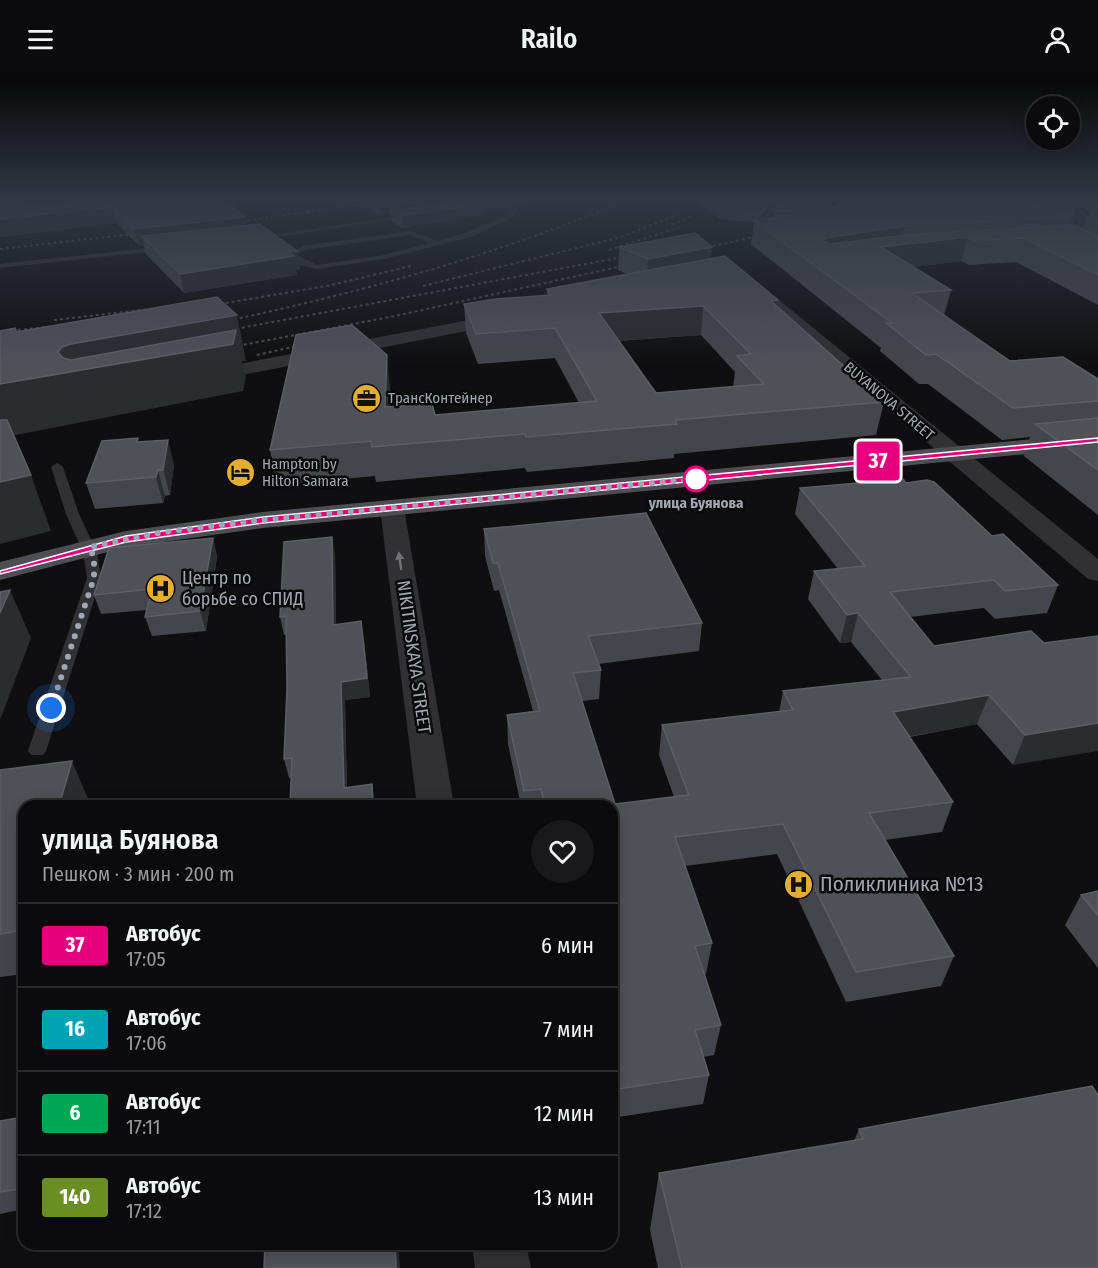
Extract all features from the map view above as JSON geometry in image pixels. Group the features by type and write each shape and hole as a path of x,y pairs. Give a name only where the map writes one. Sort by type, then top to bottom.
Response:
{"main road":[{"path":"0,571 90,547 199,528 1098,440"}],"street":[{"name":"BUYANOVA STREET","path":"746,281 1098,573"},
{"path":"187,380 519,316"},
{"name":"NIKITINSKAYA STREET","path":"392,508 434,800"},
{"path":"500,1250 503,1268"}],"lane":[{"path":"0,266 112,254"},
{"path":"294,254 292,255 303,263 317,267 397,254"},
{"path":"37,751 94,578 94,559 90,547 80,530 57,467"}],"building":[{"path":"160,254 291,254 294,256 180,274"},
{"path":"635,254 677,254 648,259"},
{"path":"798,254 892,254 951,290 912,293 1010,361 1063,357 1098,379 1098,401 1013,408 936,354 926,355 886,323 892,323"},
{"path":"1054,254 1098,254 1098,275"},
{"path":"725,256 778,300 771,301 884,402 675,420 677,424 526,437 525,434 372,447 371,441 270,450 296,335 352,325 387,355 385,407 432,404 435,415 597,401 555,328 476,334 464,304 551,295 547,289","holes":["703,306 751,354 737,356 764,384 656,393 599,313"]},
{"path":"217,297 237,315 71,344 62,347 58,352 63,358 71,360 236,330 233,344 0,384 0,331 15,328 17,332"},
{"path":"1098,418 1098,470 1035,424"},
{"path":"0,420 7,420 31,475 0,482"},
{"path":"138,438 137,442 168,440 163,470 158,470 156,477 86,483 102,441"},
{"path":"903,479 906,483 927,480 934,482 992,536 1003,534 1058,585 1005,591 994,580 890,592 934,646 1031,631 1044,643 1098,636 1098,723 1025,735 989,695 893,712 953,802 869,813 954,956 856,972 783,824 675,837 712,943 695,946 721,1025 695,1030 709,1075 618,1089 618,804 689,795 662,725 793,710 783,691 911,677 858,613 847,615 814,571 865,566 800,488"},
{"path":"646,513 702,623 588,636 601,670 573,673 614,800 544,800 541,789 524,791 507,715 540,711 498,563 493,563 484,529"},
{"path":"332,537 333,625 361,621 367,678 341,682 344,788 372,784 373,800 290,800 292,758 284,759 287,689 286,616 280,617 284,542"},
{"name":"Центр по борьбе со СПИД","path":"213,538 200,611 145,617 152,589 94,595 109,548"},
{"path":"10,590 0,613 0,592"},
{"path":"72,761 61,800 18,800 18,931 0,934 0,770"},
{"path":"1098,891 1098,915 1081,895"},
{"path":"1092,1086 1098,1095 1098,1268 682,1268 659,1173 863,1139 859,1129"},
{"path":"18,1118 18,1189 0,1192 0,1121"},
{"path":"265,1250 395,1250 396,1268 264,1268"}],"railway":[{"path":"222,322 327,298 483,254"},
{"path":"423,286 554,254"},
{"path":"224,331 634,255"},
{"path":"232,347 395,316 627,265"},
{"path":"208,306 327,286 411,266"},
{"path":"54,320 167,307"},
{"path":"0,332 66,325"},
{"path":"257,355 310,343"}],"bus line":[{"name":"37","path":"0,571 126,539 263,520 1098,440"}],"place":[{"name":"ТрансКонтейнер","path":"367,398"},
{"name":"Hampton by Hilton Samara","path":"241,473"},
{"name":"улица Буянова","path":"696,479"},
{"name":"Центр по борьбе со СПИД","path":"161,588"},
{"name":"Поликлиника №13","path":"799,884"}],"route":[{"path":"51,708 94,578 94,559 90,547 164,532 263,520 696,479"}]}
